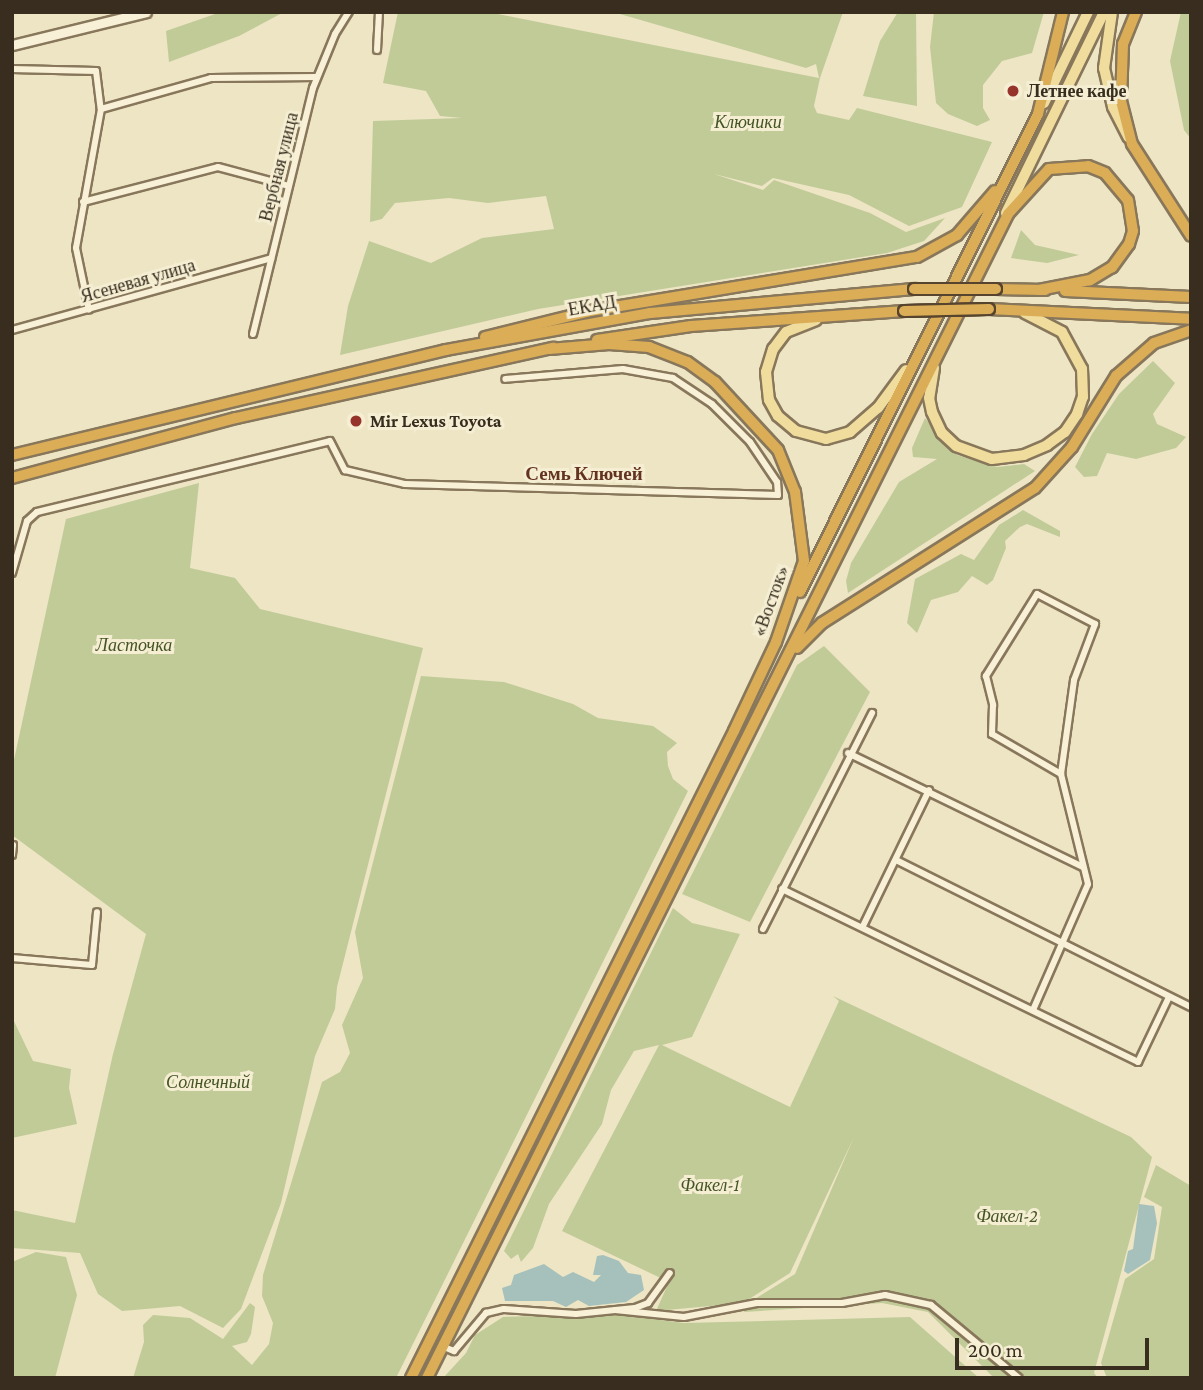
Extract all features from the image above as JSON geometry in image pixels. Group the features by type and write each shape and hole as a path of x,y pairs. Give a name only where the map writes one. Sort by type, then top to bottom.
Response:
{"highway":[{"path":"776,642 1038,114 1063,12"},
{"path":"1136,12 1124,44 1120,71 1121,101 1132,144 1191,236"},
{"name":"«Восток»","path":"427,1378 987,251 1022,194 1049,169 1088,166 1105,173 1128,200 1133,231 1129,244 1112,267 1090,280 1039,289"},
{"path":"446,350 590,311 918,257 957,235 1011,170"},
{"name":"ЕКАД","path":"12,455 446,350 650,313 914,289 1039,289 1191,297"},
{"path":"1003,309 1191,319"},
{"name":"ЕКАД","path":"12,478 236,418 549,349 691,326 904,311 1003,309"},
{"path":"779,673 803,640 822,623 1035,488 1072,447 1116,376 1154,343 1191,330"},
{"name":"«Восток»","path":"411,1378 776,642 802,571 804,541 788,471 767,434 709,377 666,353 619,344 549,349"}],"main road":[{"path":"12,45 146,12"},
{"path":"1038,114 1088,12"},
{"path":"987,251 1104,12"},
{"path":"1112,12 1104,68 1118,120 1132,144"},
{"path":"948,332 934,368 929,398 942,433 963,451 985,458 1007,458 1038,450 1065,432 1077,414 1083,397 1082,369 1071,343 1055,326 1030,314 1003,309"},
{"path":"832,316 786,332 773,349 766,372 767,394 778,416 796,431 818,439 842,436 868,419 893,390 928,333"}],"street":[{"name":"Вербная улица","path":"253,334 317,77 349,12"},
{"path":"377,50 379,12"},
{"path":"12,69 96,71 101,109 76,248 89,310"},
{"path":"101,109 211,78 317,77"},
{"path":"83,202 218,167 289,186"},
{"name":"Ясеневая улица","path":"12,330 271,258"},
{"path":"12,573 30,516 330,441 345,470 405,484 778,495 777,482 750,442 712,404 673,378 623,369 505,379"},
{"path":"1033,1010 1088,884 1061,774 1074,680 1095,625 1037,594 986,676 993,705 992,734 1061,774"},
{"path":"763,929 848,753 872,713"},
{"path":"848,753 1083,867"},
{"path":"863,926 929,790"},
{"path":"12,855 13,845"},
{"path":"896,860 1191,1007"},
{"path":"782,889 863,926 1138,1062 1169,997"},
{"path":"12,958 92,965 97,912"},
{"path":"444,1347 454,1351 486,1313 504,1309 576,1314 648,1303 670,1273"},
{"path":"615,1310 684,1317 757,1303 842,1303 885,1295 931,1305 1019,1378"}],"green space":[{"path":"221,12 284,12 239,36 169,62 166,31"},
{"name":"Ключики","path":"398,12 488,12 819,78 816,64 806,68 613,12 843,12 820,78 814,106 817,113 849,120 857,108 992,142 962,207 909,226 849,195 773,178 762,186 714,174 763,190 774,180 870,213 906,232 945,218 924,241 887,253 538,309 340,355 348,306 369,241 431,263 482,238 554,229 546,196 488,203 449,198 395,203 382,219 370,222 373,121 462,118 440,116 426,91 383,83"},
{"path":"898,12 916,12 917,106 863,96 880,41"},
{"path":"934,12 1044,12 1032,53 1002,61 983,85 983,108 990,120 977,126 948,114 936,103 930,47"},
{"path":"1181,12 1191,12 1191,139 1184,130 1170,61"},
{"path":"1021,230 1035,245 1079,255 1047,263 1011,258"},
{"path":"1153,361 1175,383 1153,414 1157,424 1186,437 1176,448 1136,459 1107,453 1097,476 1084,477 1075,467 1092,434 1119,394"},
{"path":"925,418 957,455 997,467 1024,464 1035,471 848,593 846,581 851,563 899,482 937,459 913,457 912,448"},
{"name":"Солнечный","path":"199,483 190,568 235,578 260,609 423,648 337,987 335,1009 315,1056 281,1203 241,1309 223,1328 180,1306 122,1311 98,1294 80,1253 12,1248 12,1210 75,1223 113,1054 146,934 12,835 12,769 66,519"},
{"path":"1023,510 1060,531 1060,537 1027,524 1020,527 1005,541 1006,548 993,580 987,585 972,576 958,592 931,600 917,633 907,623 915,579 961,554 974,560 999,525"},
{"path":"824,646 870,692 750,922 682,894 797,665"},
{"path":"421,676 504,682 573,704 598,718 653,726 677,743 667,752 668,766 673,779 688,791 396,1378 133,1378 144,1342 143,1325 153,1315 190,1318 223,1339 250,1303 255,1307 251,1334 247,1342 232,1346 252,1365 269,1344 273,1323 262,1296 263,1275 322,1082 340,1072 350,1053 342,1025 363,978 355,932"},
{"path":"673,908 692,923 740,934 692,1037 662,1045 790,1107 839,1001 833,996 1131,1137 1152,1157 1094,1373 1098,1378 994,1378 928,1312 882,1303 744,1312 750,1302 795,1274 854,1137 790,1273 743,1303 656,1311 669,1282 562,1231 659,1045 634,1051 611,1090 602,1124 549,1204 533,1248 521,1262 518,1254 511,1259 504,1251"},
{"path":"12,1017 33,1061 71,1069 69,1088 77,1124 12,1138"},
{"path":"1156,1165 1191,1186 1191,1378 1107,1378 1101,1363 1125,1279 1154,1259 1162,1207 1144,1197"},
{"path":"36,1252 66,1257 77,1295 55,1378 12,1378 12,1262"},
{"path":"614,1314 684,1323 910,1317 979,1378 443,1378 466,1353 475,1335 503,1317"}],"water":[{"path":"1139,1204 1154,1206 1157,1223 1150,1260 1128,1274 1124,1271 1128,1251 1133,1249"},
{"path":"603,1255 619,1261 628,1273 641,1275 644,1290 626,1302 589,1306 578,1300 566,1307 553,1301 505,1301 502,1288 511,1285 514,1275 544,1264 563,1277 573,1272 594,1282 601,1275 593,1275 597,1256"}],"place":[{"name":"Летнее кафе","path":"1013,91"},
{"name":"Mir Lexus Toyota","path":"356,421"}],"district":[{"name":"Семь Ключей","path":"584,474"}],"park label":[{"name":"Ласточка","path":"134,645"},
{"name":"Факел-1","path":"710,1185"},
{"name":"Факел-2","path":"1007,1216"}]}
